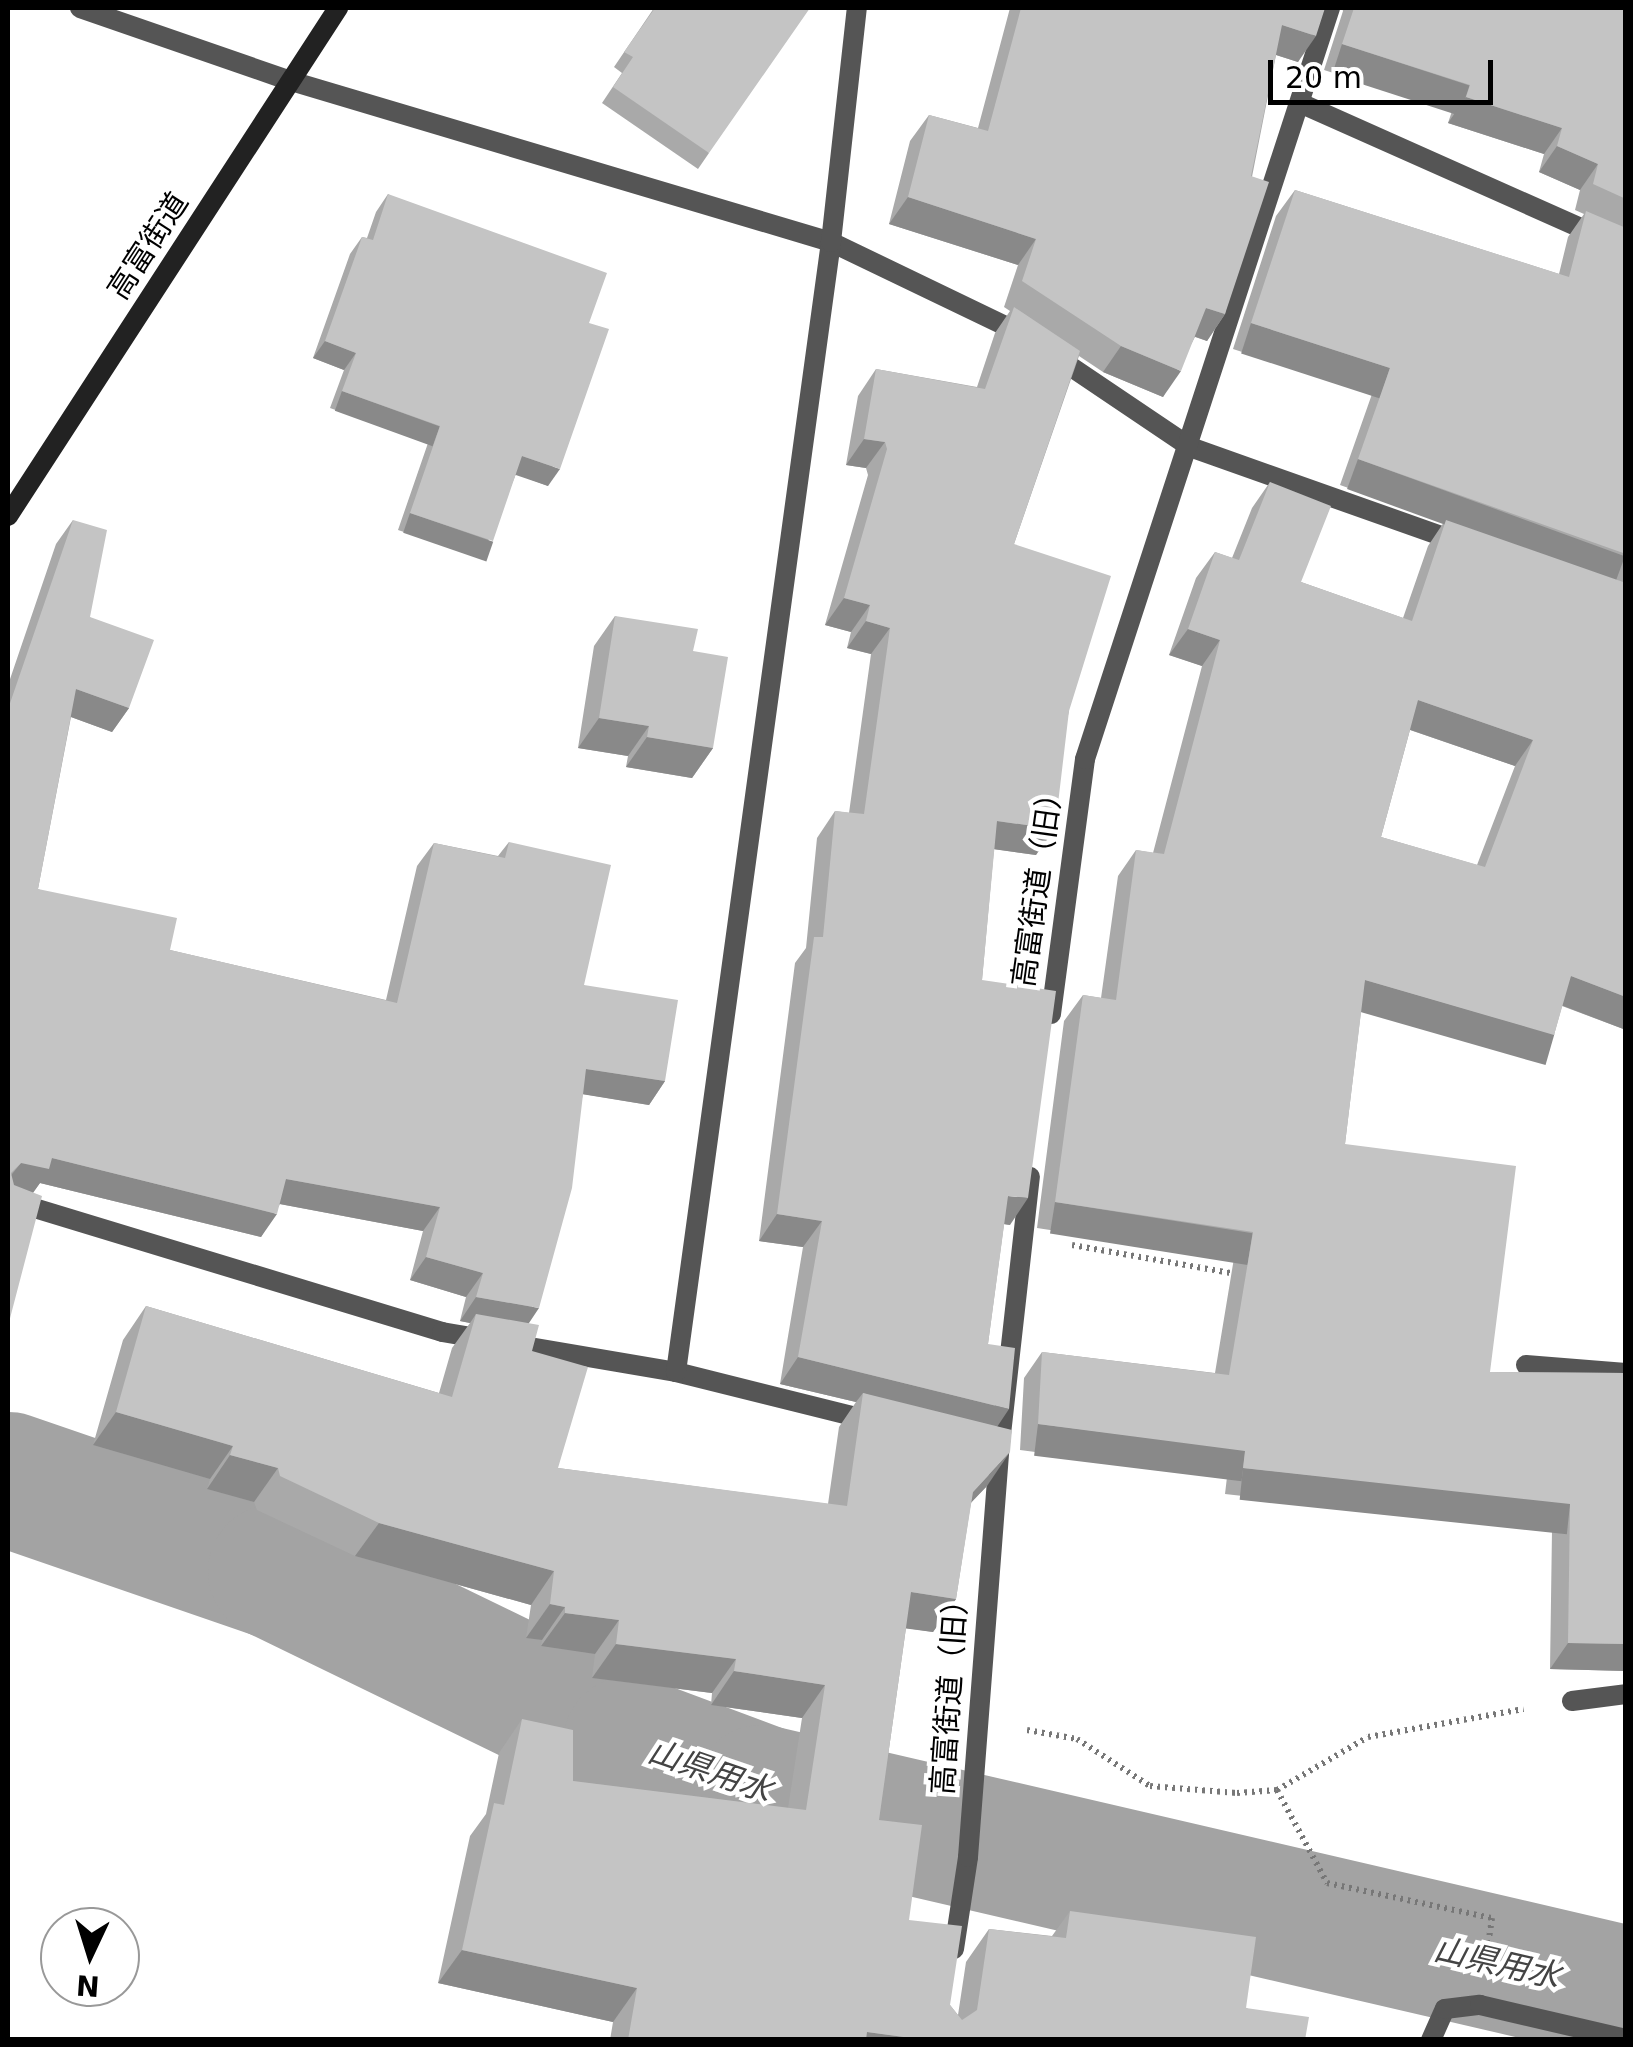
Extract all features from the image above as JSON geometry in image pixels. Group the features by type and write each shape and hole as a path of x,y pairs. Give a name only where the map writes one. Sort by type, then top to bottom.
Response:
{"street":[{"path":"80,8 291,81 832,242 1004,322 1190,447 1480,549"},
{"name":"高富街道","path":"8,516 338,8"},
{"path":"676,1372 832,242 857,8"},
{"name":"高富街道（旧）","path":"1047,1045 1085,758 1190,447 1330,8"},
{"path":"1300,103 1626,248"},
{"name":"高富街道（旧）","path":"951,1966 968,1857 989,1450 1032,1160"},
{"path":"8,1200 442,1332 676,1372 904,1428"},
{"path":"1526,1365 1626,1373"},
{"path":"1572,1701 1626,1694"},
{"path":"1431,2040 1444,2008 1480,2005 1626,2039"}],"path":[{"path":"1022,1236 1242,1274"},
{"path":"977,1721 1077,1739 1150,1786 1277,1790 1368,1737 1572,1701"},
{"path":"1277,1790 1327,1884 1492,1918"}],"building":[{"path":"655,8 810,8 709,153 613,87 633,57 624,52"},
{"path":"1021,8 1325,8 1316,36 1282,25 1251,176 1269,182 1225,314 1206,308 1181,371 1121,346 1022,281 1036,239 908,197 929,115 988,131"},
{"path":"1354,8 1626,8 1626,199 1593,184 1598,164 1557,146 1562,128 1466,97 1470,85 1342,44"},
{"path":"1295,190 1569,277 1586,211 1626,228 1626,554 1358,459 1390,368 1251,323"},
{"path":"388,194 607,273 589,323 609,329 560,469 522,456 493,541 410,513 440,426 342,391 356,353 325,341 362,237 373,240"},
{"path":"1014,307 1080,351 1014,544 1111,576 1069,711 1055,829 997,821 982,980 1056,991 1028,1198 1008,1196 988,1344 1015,1348 1009,1409 798,1357 822,1221 777,1214 814,937 823,937 835,811 864,814 890,628 866,621 870,605 844,598 887,449 885,442 864,439 876,369 985,389"},
{"path":"1270,482 1331,506 1301,582 1412,621 1446,520 1626,583 1626,997 1571,976 1554,1035 1365,980 1345,1144 1516,1166 1490,1372 1626,1373 1626,1644 1568,1643 1570,1504 1243,1468 1245,1451 1038,1424 1042,1352 1229,1375 1253,1232 1055,1202 1083,995 1116,1000 1136,850 1164,854 1220,640 1188,629 1215,552 1239,560","holes":["1418,700 1533,740 1485,867 1381,837"]},
{"path":"73,520 107,530 90,617 154,640 129,708 76,689 38,889 177,918 170,950 397,1003 434,843 505,858 509,842 611,865 584,985 678,1000 665,1081 586,1069 572,1188 539,1308 476,1297 483,1273 426,1257 440,1207 286,1179 277,1214 52,1158 49,1169 21,1163 11,1173 14,1185 42,1196 8,1326 8,709"},
{"path":"615,616 698,629 693,651 728,657 713,748 647,737 649,726 599,718"},
{"path":"146,1306 452,1397 476,1314 539,1325 532,1351 588,1367 558,1468 847,1506 863,1393 1012,1430 1010,1452 973,1492 956,1599 911,1592 879,1820 922,1825 909,1920 962,1926 950,2005 962,2020 977,2010 989,1929 1066,1938 1070,1911 1256,1937 1246,2008 1309,2017 1305,2040 926,2040 867,2032 866,2040 628,2040 637,1988 462,1950 494,1803 504,1805 522,1719 573,1730 573,1781 806,1810 825,1685 734,1671 736,1659 616,1644 619,1620 565,1613 565,1607 550,1604 554,1571 379,1523 280,1476 278,1468 230,1455 233,1446 116,1412"}],"waterway":[{"name":"山県用水","path":"8,1479 275,1571 630,1743 761,1792 1626,1993"}]}
